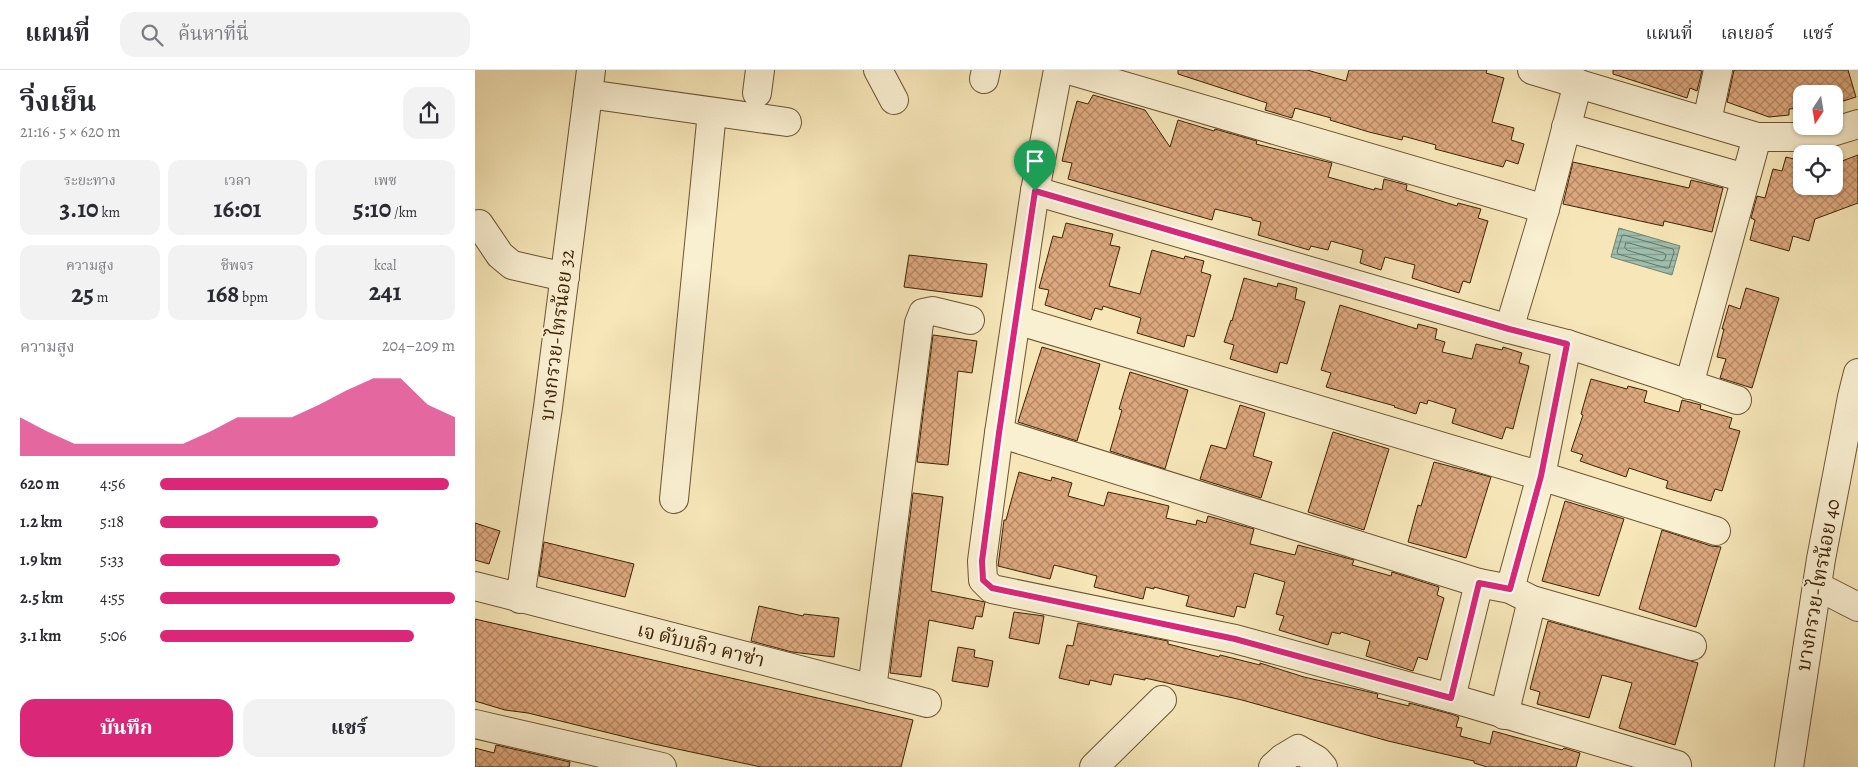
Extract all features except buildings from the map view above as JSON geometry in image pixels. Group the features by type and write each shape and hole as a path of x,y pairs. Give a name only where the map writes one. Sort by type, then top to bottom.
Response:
{"street":[{"path":"878,70 894,100"},
{"path":"1058,70 1035,191 999,433 982,561 983,580 992,588 1235,639 1451,698 1677,765"},
{"path":"1069,70 1545,209"},
{"path":"1533,70 1588,80 1757,136 1816,137 1858,124"},
{"path":"1707,120 1718,70"},
{"path":"1509,329 1545,209 1566,127 1588,80"},
{"path":"590,82 712,112 787,122"},
{"name":"บางกรวย-ไทรน้อย 32","path":"520,599 590,82"},
{"path":"674,499 712,112"},
{"path":"1566,127 1745,178"},
{"path":"1689,385 1757,136"},
{"path":"1035,191 1509,329 1567,344 1737,400"},
{"path":"479,224 500,255 511,265 565,277"},
{"path":"872,689 919,323 923,313 933,311 970,320"},
{"path":"1016,320 1541,476 1715,531"},
{"path":"1504,715 1521,595 1541,476 1567,344"},
{"name":"บางกรวย-ไทรน้อย 40","path":"1789,767 1817,586 1852,397 1858,374"},
{"path":"999,433 1479,583 1692,646"},
{"path":"1451,698 1479,583"},
{"name":"เจ ดับบลิว คาซ่า","path":"475,586 927,703"},
{"path":"1817,586 1858,607"},
{"path":"1094,767 1162,700"},
{"path":"475,724 662,767"},
{"path":"1273,767 1298,749 1317,760 1323,767"}],"water":[{"path":"1619,228 1680,246 1672,275 1611,257"}],"route":[{"path":"1035,191 1509,329 1567,344 1541,476 1510,589 1479,583 1451,698 1235,639 992,588 983,580 982,561 999,433 1035,191"}]}
